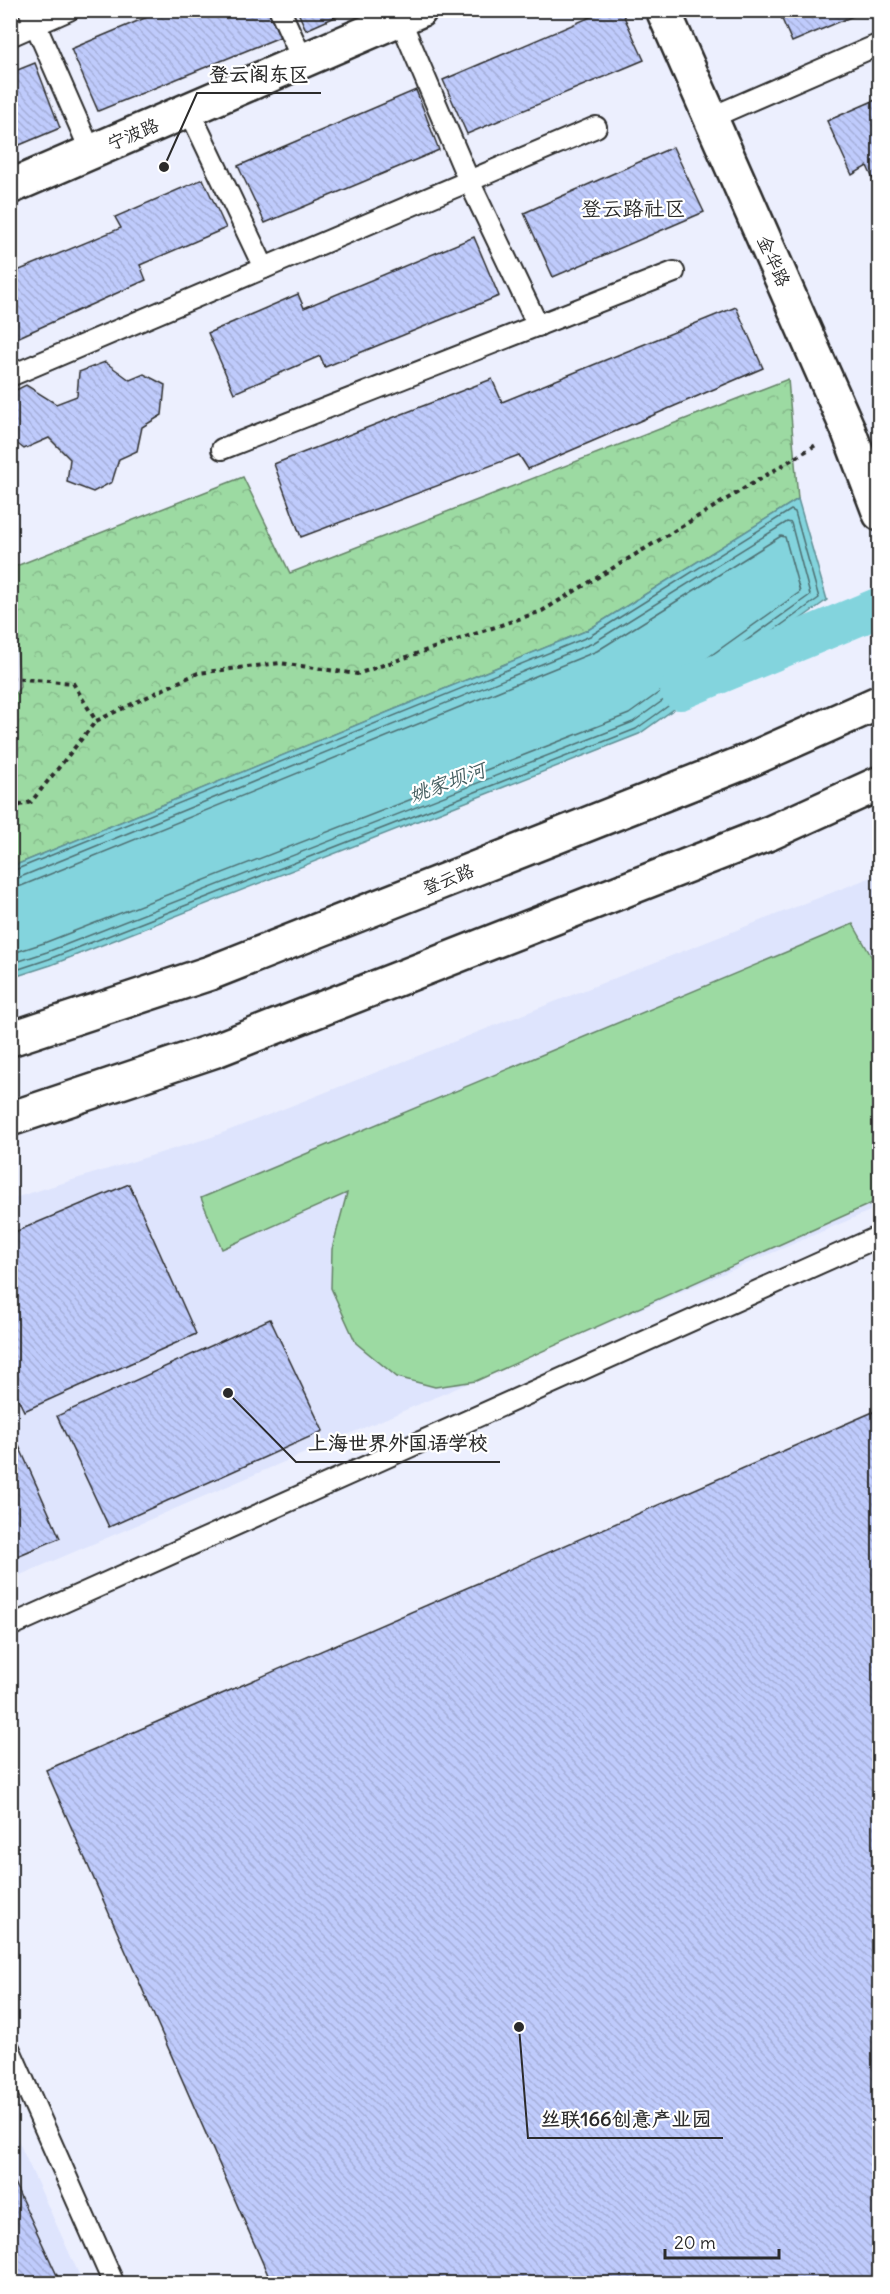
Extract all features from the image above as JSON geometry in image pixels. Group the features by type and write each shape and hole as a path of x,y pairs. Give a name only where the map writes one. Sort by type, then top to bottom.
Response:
{"main road":[{"name":"金华路","path":"663,10 847,427 879,514"},
{"name":"宁波路","path":"10,187 410,15"},
{"name":"登云路","path":"10,1039 210,973 745,762 879,702"},
{"path":"10,1119 216,1050 770,833 879,783"}],"lane":[{"path":"10,36 32,18 69,10"},
{"path":"280,10 303,61"},
{"path":"410,15 469,181 538,326"},
{"path":"32,18 90,152"},
{"path":"710,118 879,45"},
{"path":"189,110 264,268"},
{"path":"10,376 596,127"},
{"path":"222,449 674,272"},
{"path":"10,1626 879,1236"},
{"path":"10,2050 114,2283"}],"path":[{"path":"10,808 31,802 96,721 198,673 280,663 357,674 542,611 847,427"},
{"path":"10,678 73,683 96,721"}],"shaded area":[{"path":"879,874 879,1207 11,1579 11,1199 212,1137"},
{"path":"11,2125 83,2283 11,2283"}],"green space":[{"path":"788,379 798,499 588,630 11,867 11,700 20,687 16,633 11,619 11,568 243,477 290,573"},
{"path":"853,924 874,961 879,965 879,1200 476,1381 435,1387 397,1377 356,1343 331,1288 332,1249 347,1193 222,1249 201,1198"}],"water":[{"path":"798,499 827,600 639,734 51,965 11,978 11,867 588,630"}],"building":[{"path":"164,10 268,10 280,37 98,111 71,49"},
{"path":"297,10 351,10 306,30"},
{"path":"607,10 621,10 644,60 467,134 443,80"},
{"path":"778,10 867,10 792,42"},
{"path":"35,63 60,128 10,149 10,73"},
{"path":"416,90 439,150 265,223 238,166"},
{"path":"880,98 880,194 867,166 852,175 827,121"},
{"path":"673,147 704,212 553,277 524,213"},
{"path":"203,179 226,228 140,265 146,280 10,341 10,274 121,228 115,217"},
{"path":"474,237 499,296 325,367 320,356 234,393 208,333 298,294 304,308"},
{"path":"736,307 763,368 528,469 519,455 301,537 274,464 492,379 502,402"},
{"path":"105,362 130,380 144,374 165,385 162,415 142,427 137,451 119,459 112,482 93,492 67,482 70,459 49,438 24,449 10,438 10,393 26,385 56,404 77,396 79,372"},
{"path":"129,1184 196,1334 24,1411 10,1382 10,1234"},
{"path":"270,1319 323,1431 109,1527 57,1416"},
{"path":"880,1409 880,2284 272,2284 46,1770"},
{"path":"15,1437 60,1538 10,1559 10,1438"},
{"path":"10,2174 61,2284 10,2284"}],"waterway":[{"name":"姚家坝河","path":"680,690 880,607"}],"place":[{"name":"登云阁东区","path":"164,167"},
{"name":"上海世界外国语学校","path":"228,1393"},
{"name":"丝联166创意产业园","path":"519,2027"}],"district":[{"name":"登云路社区","path":"633,208"}]}
